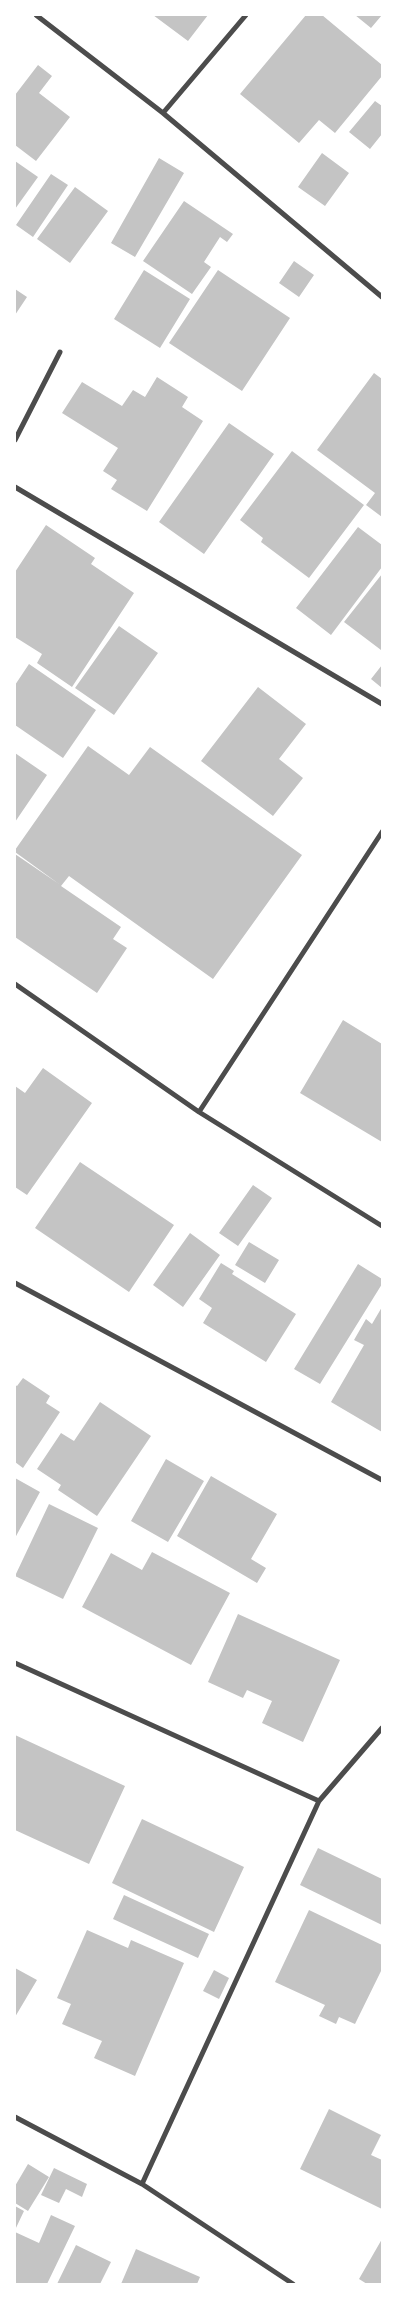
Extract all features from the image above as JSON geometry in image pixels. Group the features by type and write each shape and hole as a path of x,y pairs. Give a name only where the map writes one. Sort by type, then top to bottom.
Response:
{"street":[{"path":"36,15 163,113 382,298"},
{"path":"163,113 246,15"},
{"path":"15,440 60,352"},
{"path":"15,487 382,704"},
{"path":"199,1112 382,832"},
{"path":"15,984 199,1112 382,1226"},
{"path":"15,1283 382,1480"},
{"path":"15,1664 320,1801"},
{"path":"142,2184 320,1801 382,1728"},
{"path":"15,2117 142,2184 293,2284"}],"building":[{"path":"153,15 208,15 188,41"},
{"path":"306,15 322,15 382,65 382,76 335,133 319,120 299,143 240,94"},
{"path":"355,15 382,15 371,28"},
{"path":"38,65 52,76 39,93 70,117 36,161 15,145 15,95"},
{"path":"375,101 382,106 382,134 370,149 349,132"},
{"path":"322,153 349,173 325,206 298,187"},
{"path":"159,158 184,173 135,257 111,243"},
{"path":"15,161 38,177 15,209"},
{"path":"51,174 68,185 33,237 16,225"},
{"path":"75,187 108,211 70,263 37,239"},
{"path":"184,201 233,234 227,242 220,237 204,262 211,267 192,294 143,261"},
{"path":"294,261 314,275 299,297 279,283"},
{"path":"144,270 190,299 160,348 114,319"},
{"path":"218,270 290,318 242,391 169,343"},
{"path":"15,289 27,297 15,315"},
{"path":"374,373 382,379 382,517 366,505 375,493 317,450"},
{"path":"157,377 188,397 182,407 203,421 147,511 111,489 117,480 103,471 118,448 62,413 82,382 122,406 133,390 145,397"},
{"path":"229,423 274,454 204,554 159,522"},
{"path":"292,451 364,505 309,578 261,542 263,538 240,520"},
{"path":"46,525 95,558 91,564 134,593 72,687 37,663 42,654 15,637 15,572"},
{"path":"358,527 382,545 382,567 331,635 296,608"},
{"path":"382,574 382,649 381,650 344,622"},
{"path":"119,626 158,653 114,715 75,688"},
{"path":"29,664 96,710 63,758 15,725 15,685"},
{"path":"382,665 382,688 371,679"},
{"path":"258,687 306,724 279,759 303,778 273,816 201,761"},
{"path":"88,746 129,775 150,747 302,855 213,979 69,876 61,886 121,927 113,939 127,948 97,993 15,937 15,854 59,884 15,852 15,850"},
{"path":"15,753 47,775 15,822"},
{"path":"343,1020 382,1044 382,1142 300,1093"},
{"path":"43,1068 92,1103 27,1195 15,1187 15,1086 25,1093"},
{"path":"80,1162 174,1225 129,1292 35,1228"},
{"path":"253,1185 272,1198 238,1246 219,1233"},
{"path":"190,1233 220,1255 183,1307 153,1285"},
{"path":"249,1242 279,1260 265,1283 235,1265"},
{"path":"221,1263 234,1271 232,1274 296,1314 266,1362 203,1323 212,1308 199,1299"},
{"path":"358,1264 382,1279 382,1284 320,1384 294,1369"},
{"path":"382,1307 382,1432 331,1402 364,1345 354,1340 366,1319 372,1324"},
{"path":"23,1378 50,1396 46,1403 60,1412 23,1468 15,1462 15,1385 17,1386"},
{"path":"100,1402 151,1436 97,1516 58,1490 61,1485 37,1469 61,1433 74,1441"},
{"path":"166,1459 204,1481 168,1542 131,1521"},
{"path":"211,1476 277,1514 251,1559 266,1568 257,1583 177,1536"},
{"path":"15,1478 40,1492 15,1538"},
{"path":"49,1504 98,1528 63,1599 15,1576"},
{"path":"152,1552 230,1593 191,1665 82,1607 111,1553 142,1570"},
{"path":"238,1614 340,1660 303,1742 262,1723 272,1701 247,1690 243,1698 208,1682"},
{"path":"15,1735 125,1786 89,1864 15,1830"},
{"path":"142,1819 244,1867 214,1932 112,1883"},
{"path":"318,1848 382,1879 382,1925 300,1885"},
{"path":"124,1895 209,1934 198,1958 113,1919"},
{"path":"309,1910 382,1945 382,1969 355,2024 339,2017 336,2024 319,2016 325,2005 275,1982"},
{"path":"87,1930 128,1948 131,1940 184,1963 135,2076 94,2058 102,2041 62,2024 71,2004 57,1998"},
{"path":"15,1968 37,1980 15,2017"},
{"path":"214,1970 229,1978 219,1999 203,1991"},
{"path":"329,2109 381,2135 371,2155 382,2160 382,2209 300,2169"},
{"path":"28,2164 49,2177 28,2211 15,2203 15,2186"},
{"path":"54,2168 87,2184 82,2197 66,2189 59,2203 41,2195"},
{"path":"15,2206 24,2211 15,2230"},
{"path":"51,2215 75,2226 47,2284 15,2284 15,2232 39,2243"},
{"path":"382,2239 382,2284 367,2284 359,2279"},
{"path":"76,2245 111,2262 100,2284 57,2284"},
{"path":"136,2249 200,2277 197,2284 121,2284"}]}
